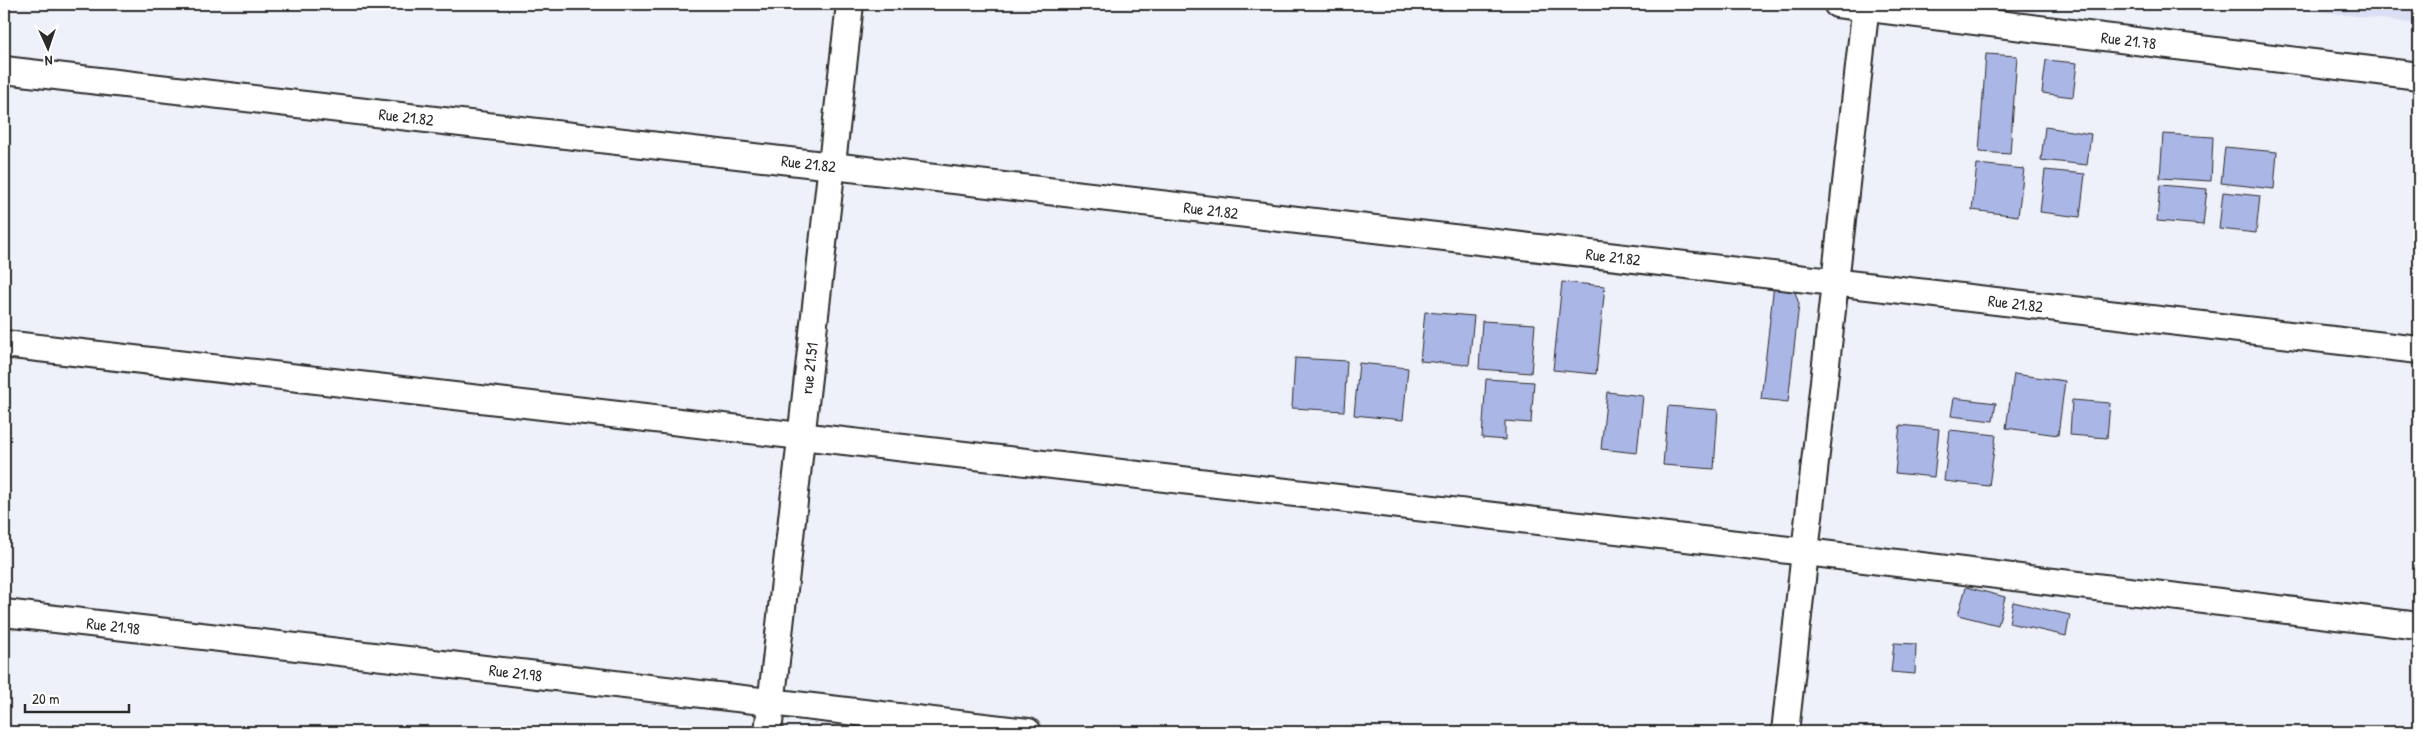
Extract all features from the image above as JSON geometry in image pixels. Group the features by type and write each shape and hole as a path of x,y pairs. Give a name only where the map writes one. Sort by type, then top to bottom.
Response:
{"street":[{"name":"rue 21.51","path":"768,732 850,4"},
{"name":"Rue 21.78","path":"1837,4 1866,5 2419,76"},
{"path":"1785,732 1866,5"},
{"name":"Rue 21.82","path":"4,70 832,168 2419,350"},
{"path":"4,344 1806,552 2419,626"},
{"name":"Rue 21.98","path":"4,613 1028,732"}],"shaded area":[{"path":"2263,4 2419,4 2419,24"}],"building":[{"path":"1986,54 2017,56 2010,154 1979,152"},
{"path":"2046,60 2077,63 2073,97 2042,93"},
{"path":"2045,127 2091,134 2087,165 2041,160"},
{"path":"2163,134 2213,137 2211,181 2160,178"},
{"path":"2225,147 2277,152 2274,189 2221,183"},
{"path":"1977,164 2024,169 2018,216 1972,210"},
{"path":"2045,170 2085,174 2080,217 2040,212"},
{"path":"2160,185 2207,189 2203,225 2157,221"},
{"path":"2223,192 2260,196 2256,233 2219,229"},
{"path":"1562,282 1605,286 1596,374 1553,370"},
{"path":"1774,284 1793,286 1799,304 1788,402 1761,399"},
{"path":"1425,312 1474,316 1469,365 1420,361"},
{"path":"1482,321 1535,324 1531,373 1479,369"},
{"path":"1295,358 1347,361 1344,411 1292,408"},
{"path":"1359,363 1408,368 1403,420 1354,415"},
{"path":"2014,374 2065,381 2058,435 2006,428"},
{"path":"1486,379 1534,382 1531,423 1505,421 1505,440 1482,438"},
{"path":"1607,392 1643,396 1637,453 1601,449"},
{"path":"1954,398 1996,403 1993,421 1951,416"},
{"path":"2072,400 2110,403 2107,438 2070,435"},
{"path":"1668,406 1718,410 1714,469 1663,465"},
{"path":"1900,425 1939,429 1934,477 1895,473"},
{"path":"1950,430 1996,435 1989,486 1944,481"},
{"path":"1966,587 2005,597 1998,625 1958,615"},
{"path":"2013,602 2070,615 2066,636 2009,623"},
{"path":"1894,643 1916,644 1915,674 1891,672"}]}
